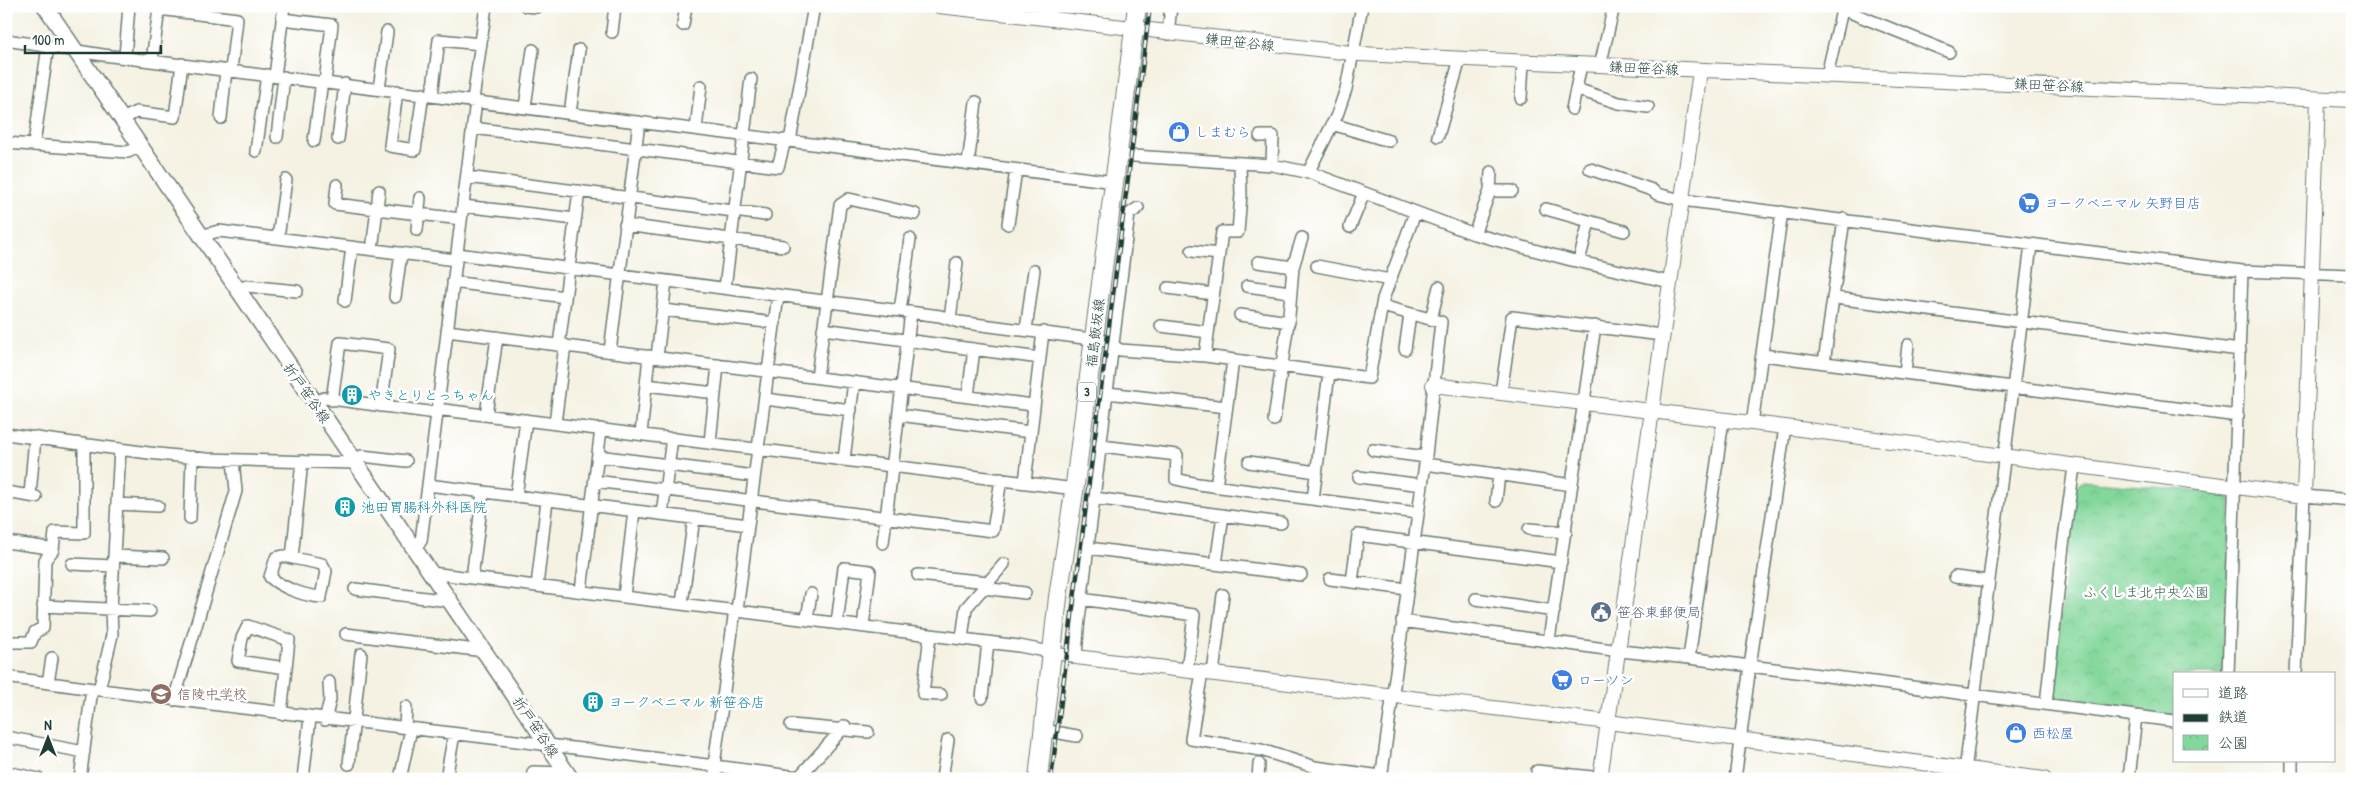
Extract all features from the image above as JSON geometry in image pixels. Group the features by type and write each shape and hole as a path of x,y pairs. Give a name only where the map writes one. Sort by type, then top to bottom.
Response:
{"main road":[{"name":"折戸笹谷線","path":"45,6 236,290 569,776"},
{"name":"福島飯坂線","path":"1038,779 1052,652 1075,489 1137,6"}],"street":[{"path":"125,58 129,6"},
{"path":"256,151 275,76 284,6"},
{"path":"414,548 421,541 467,178 486,6"},
{"path":"612,32 615,6"},
{"path":"683,25 686,6"},
{"path":"473,128 778,167 788,141 814,6"},
{"name":"鎌田笹谷線","path":"939,6 1051,13 1134,30 1353,54 2352,100"},
{"path":"1168,34 1171,6"},
{"path":"1308,173 1332,124 1346,89 1362,6"},
{"path":"1600,66 1614,6"},
{"path":"152,61 159,8 237,19 221,118"},
{"path":"1827,75 1843,8 1949,52"},
{"path":"282,19 332,25 314,141"},
{"path":"379,89 387,32"},
{"path":"6,40 125,58 345,84 1115,182"},
{"path":"397,91 390,146 415,150 439,40 481,44"},
{"path":"34,144 48,46"},
{"path":"525,107 533,50"},
{"path":"570,113 579,50"},
{"path":"1438,136 1460,59"},
{"path":"1521,98 1523,63"},
{"path":"121,120 136,112 175,117 182,64"},
{"path":"1572,109 1581,66"},
{"path":"1537,771 1600,779 1620,651 1662,335 1700,71"},
{"path":"275,76 276,137"},
{"path":"725,288 751,79"},
{"path":"338,139 345,84"},
{"path":"696,129 701,86"},
{"path":"1576,89 1619,103 1648,107"},
{"path":"2296,672 2318,99"},
{"path":"968,164 976,102"},
{"path":"610,351 639,122"},
{"path":"1332,124 1389,141"},
{"path":"1260,136 1273,136 1272,165"},
{"path":"6,143 128,152 139,147"},
{"path":"1118,155 1272,165 1308,173 1474,234 1670,282"},
{"path":"1205,356 1222,232 1238,232 1241,195 1240,163"},
{"path":"1590,169 1652,190 1657,194 1682,200 1844,219 2031,245 2242,271 2352,275"},
{"path":"1008,224 1016,170"},
{"path":"1474,234 1490,191 1491,172"},
{"path":"467,178 765,215"},
{"path":"278,238 286,180"},
{"path":"337,184 335,204 461,219"},
{"path":"373,242 379,191"},
{"path":"1490,191 1512,191"},
{"path":"555,424 565,297 579,192"},
{"path":"1350,227 1364,194"},
{"path":"417,230 420,198"},
{"path":"817,377 840,205 849,199 915,214"},
{"path":"463,206 575,219"},
{"path":"1076,657 1081,600 1129,214 1138,208"},
{"path":"1546,209 1624,232"},
{"path":"1752,424 1782,212"},
{"path":"200,236 219,231 401,253 457,257 619,275 827,301 1094,339 1107,341 1120,350 1205,356 1370,378 1382,306 1415,213"},
{"path":"1824,363 1835,298 1844,219"},
{"path":"1579,261 1589,222"},
{"path":"626,225 783,246"},
{"path":"1274,420 1288,322 1293,267 1302,238"},
{"path":"883,543 908,341 906,312 910,239"},
{"path":"1964,774 2031,245"},
{"path":"345,301 352,247"},
{"path":"1192,251 1219,254"},
{"path":"395,297 401,253"},
{"path":"1258,262 1293,267"},
{"path":"950,319 957,264"},
{"path":"1317,266 1390,280"},
{"path":"1026,330 1034,270"},
{"path":"2228,672 2242,271"},
{"path":"641,434 646,385 663,310 666,281"},
{"path":"454,282 565,297"},
{"path":"236,290 247,286 297,291"},
{"path":"1247,286 1290,292"},
{"path":"1431,319 1439,287"},
{"path":"1168,288 1213,294"},
{"path":"715,779 715,765 778,295"},
{"path":"1835,298 2240,350"},
{"path":"1223,595 1208,672 1191,739 1261,750 1314,766 1381,778 1422,485 1440,322 1382,306"},
{"path":"663,310 775,323"},
{"path":"1240,314 1288,322"},
{"path":"1405,349 1410,314"},
{"path":"1501,393 1512,317 1662,335"},
{"path":"1162,326 1208,332"},
{"path":"1549,640 1595,326"},
{"path":"447,330 1033,405"},
{"path":"823,330 1040,358"},
{"path":"1025,482 1043,332"},
{"path":"486,415 497,337"},
{"path":"332,400 340,343 360,345 389,349 382,406"},
{"path":"1906,373 1908,345"},
{"path":"968,396 974,349"},
{"path":"1763,355 2238,416"},
{"path":"1216,487 1233,360"},
{"path":"710,442 718,365"},
{"path":"1313,499 1329,373"},
{"path":"844,459 854,382"},
{"path":"646,385 715,393"},
{"path":"1433,385 1784,427 2074,467 2304,496 2352,500"},
{"path":"1108,393 1226,407"},
{"path":"314,402 324,398 382,406 486,415 1075,489"},
{"path":"765,399 850,410"},
{"path":"899,416 1030,432"},
{"path":"516,497 526,420"},
{"path":"1689,658 1723,420"},
{"path":"1735,779 1784,427"},
{"path":"581,591 601,429"},
{"path":"6,434 192,458 354,461 362,456 406,461"},
{"path":"6,492 33,496 35,437"},
{"path":"662,514 672,438"},
{"path":"6,642 31,642 35,632 43,628 45,560 52,551 55,532 84,533 84,444"},
{"path":"1101,446 1177,455 1176,479 1216,487 1417,512"},
{"path":"80,779 96,690 112,635 111,609 120,449"},
{"path":"1374,450 1499,474 1572,485"},
{"path":"598,456 754,476"},
{"path":"190,518 192,458"},
{"path":"174,700 236,491 233,460"},
{"path":"292,558 302,461"},
{"path":"1249,462 1316,472"},
{"path":"2046,704 2062,554 2074,467"},
{"path":"1496,501 1499,474"},
{"path":"1359,477 1422,485"},
{"path":"594,481 993,531 1001,479"},
{"path":"428,485 748,525"},
{"path":"472,578 483,492"},
{"path":"1094,498 1281,523"},
{"path":"537,586 547,500"},
{"path":"117,504 158,506"},
{"path":"624,596 634,511"},
{"path":"1216,564 1224,515"},
{"path":"682,603 694,518"},
{"path":"1529,528 1566,532"},
{"path":"1352,582 1358,535 1561,562"},
{"path":"6,542 42,547 52,551"},
{"path":"1088,548 1301,574"},
{"path":"282,556 292,558 322,564 326,571 321,597 276,583 270,577 276,558 282,556"},
{"path":"72,564 163,558"},
{"path":"962,639 966,608 1004,564"},
{"path":"837,622 844,568 870,571 863,626"},
{"path":"431,573 736,609 988,642 1076,657 1608,722 1964,774 2044,779"},
{"path":"918,576 986,585 1024,593"},
{"path":"1955,577 1988,581"},
{"path":"1330,579 1406,589"},
{"path":"355,589 449,601"},
{"path":"807,619 811,594"},
{"path":"1476,599 1554,611"},
{"path":"1081,600 1194,614 1187,670"},
{"path":"43,606 150,611"},
{"path":"1402,621 1620,651 1974,694 2173,721"},
{"path":"280,714 286,668 289,640 248,626 239,646 238,661 286,668"},
{"path":"346,634 484,651"},
{"path":"930,635 923,694 941,695"},
{"path":"982,698 988,642"},
{"path":"349,764 361,654"},
{"path":"48,683 52,658"},
{"path":"6,677 325,720 548,744 715,765 763,775 805,778 844,726"},
{"path":"325,720 330,700 329,682"},
{"path":"400,779 408,729 406,707"},
{"path":"2129,779 2136,716"},
{"path":"303,779 310,718"},
{"path":"791,725 844,726 868,732"},
{"path":"1044,730 1077,736"},
{"path":"446,779 454,734"},
{"path":"6,736 84,752"},
{"path":"942,779 948,740"},
{"path":"2292,762 2292,779"},
{"path":"1258,779 1259,764"},
{"path":"533,772 569,776"},
{"path":"9,775 39,779"}],"green space":[{"name":"ふくしま北中央公園","path":"2083,481 2226,493 2231,499 2224,672 2173,672 2173,720 2051,703 2076,487"}],"railway":[{"path":"1051,779 1150,6"}],"place":[{"name":"しまむら","path":"1179,132"},
{"name":"ヨークベニマル 矢野目店","path":"2029,203"},
{"name":"やきとりとっちゃん","path":"352,395"},
{"name":"池田胃腸科外科医院","path":"345,507"},
{"name":"笹谷東郵便局","path":"1601,612"},
{"name":"ローソン","path":"1562,680"},
{"name":"信陵中学校","path":"161,694"},
{"name":"ヨークベニマル 新笹谷店","path":"593,702"},
{"name":"西松屋","path":"2016,733"}]}
